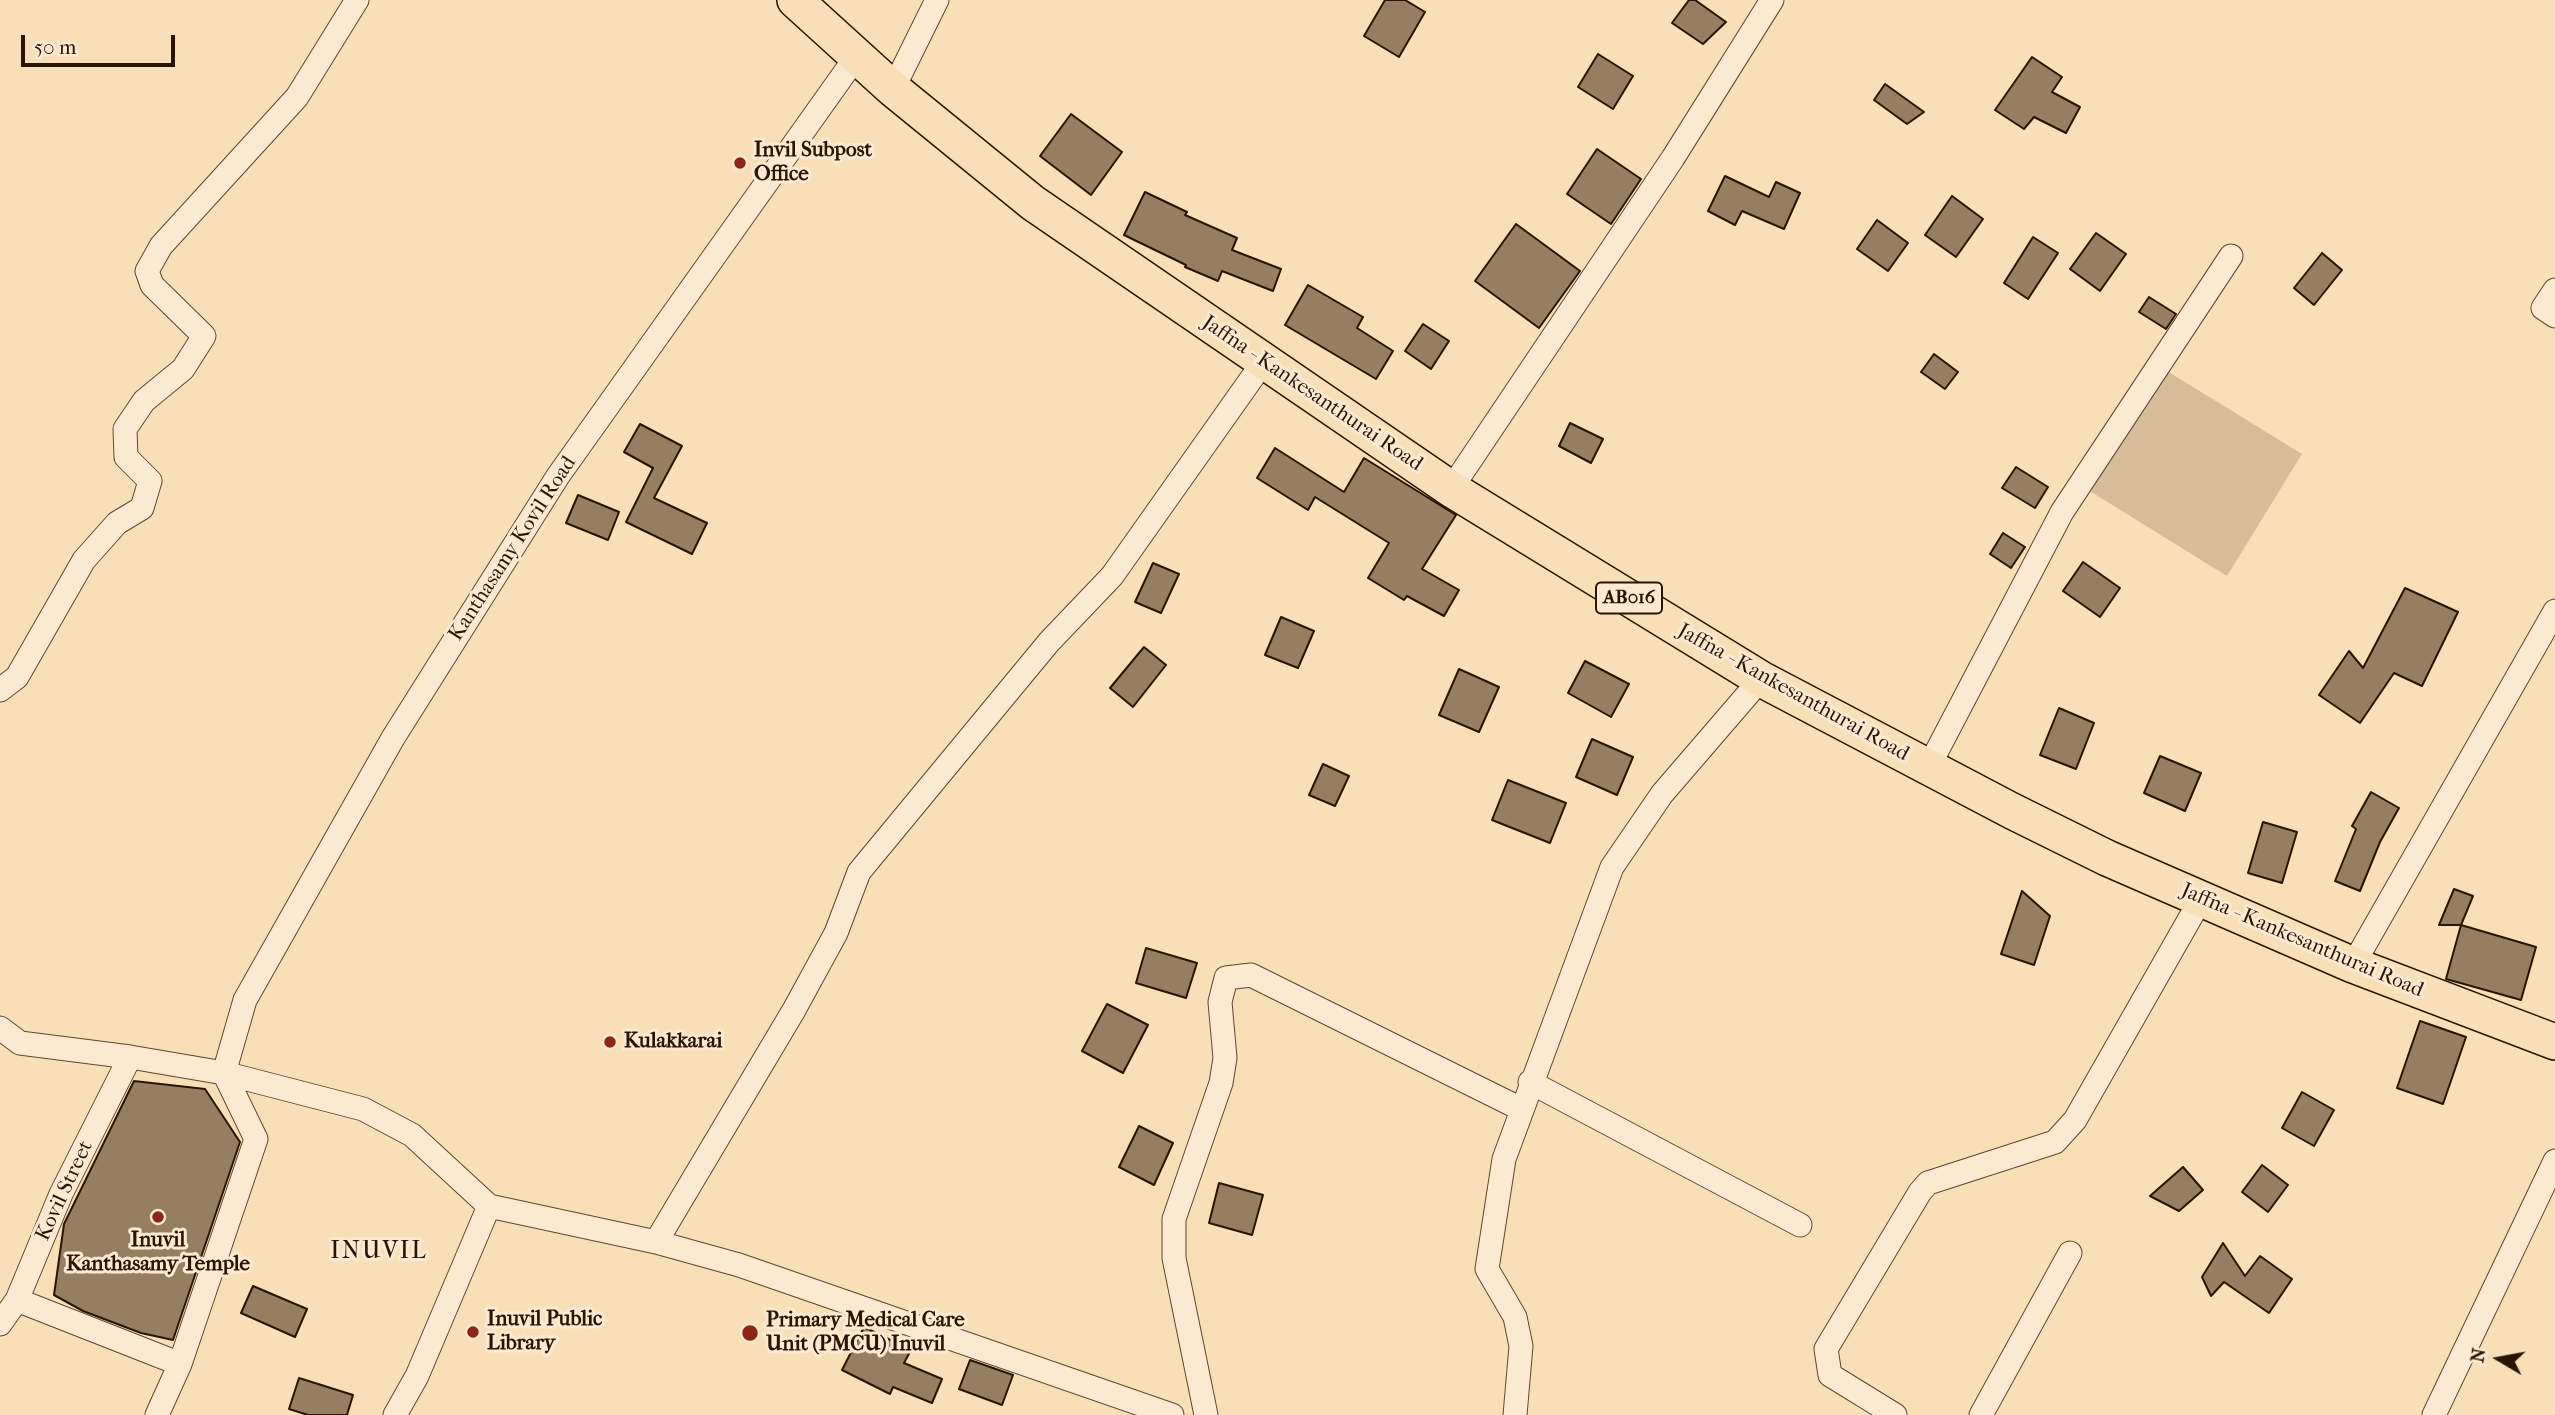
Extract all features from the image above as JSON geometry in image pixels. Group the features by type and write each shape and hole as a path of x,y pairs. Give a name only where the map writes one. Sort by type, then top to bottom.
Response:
{"main road":[{"name":"Jaffna - Kankesanthurai Road","path":"795,0 893,89 1033,203 1451,489 1761,679 1928,768 2107,858 2353,965 2555,1042"}],"street":[{"path":"0,690 17,677 85,560 117,523 142,508 150,481 125,457 125,429 144,401 183,369 204,337 152,285 147,271 161,246 297,97 356,0"},
{"path":"893,89 937,0"},
{"path":"1451,489 1673,158 1772,0"},
{"name":"Kanthasamy Kovil Road","path":"223,1073 245,999 393,737 558,476 856,57"},
{"path":"1928,768 2062,512 2231,256"},
{"path":"2555,289 2543,308 2555,316"},
{"path":"656,1242 794,1010 836,933 859,872 1049,642 1112,576 1264,361"},
{"path":"2353,965 2555,611"},
{"path":"1515,1415 1521,1346 1515,1317 1487,1269 1503,1159 1612,866 1662,794 1761,679"},
{"path":"1895,1415 1830,1375 1826,1349 1920,1192 1928,1183 2054,1142 2075,1120 2201,899"},
{"path":"1206,1415 1174,1258 1174,1220 1221,1083 1225,1058 1220,1002 1226,978 1251,975 1521,1109"},
{"path":"0,1028 20,1043 130,1057 223,1073 363,1110 412,1135 489,1206 656,1242 739,1265 1172,1415"},
{"name":"Kovil Street","path":"0,1324 17,1300 61,1194 130,1057"},
{"path":"157,1415 180,1364 256,1139 223,1073"},
{"path":"1530,1082 1800,1225"},
{"path":"2434,1415 2555,1161"},
{"path":"395,1415 417,1376 489,1206"},
{"path":"1981,1415 2070,1253"},
{"path":"17,1300 180,1364"}],"shaded area":[{"path":"2154,363 2302,454 2227,576 2080,485"}],"building":[{"path":"1385,0 1405,0 1425,12 1399,57 1364,36"},
{"path":"1689,0 1695,0 1726,22 1703,44 1672,23"},
{"path":"1598,54 1633,76 1613,109 1578,87"},
{"path":"2032,57 2062,77 2052,92 2080,107 2066,133 2034,117 2024,129 1995,110"},
{"path":"1885,84 1924,112 1907,124 1874,100"},
{"path":"1071,114 1122,152 1091,195 1040,156"},
{"path":"1597,149 1641,179 1611,224 1567,194"},
{"path":"1725,176 1769,197 1776,182 1800,193 1784,229 1742,211 1735,225 1708,211"},
{"path":"1145,192 1187,212 1185,215 1237,238 1232,250 1281,269 1273,291 1222,271 1218,281 1124,235"},
{"path":"1952,196 1983,219 1956,257 1925,235"},
{"path":"1877,220 1908,243 1888,271 1857,249"},
{"path":"1516,224 1580,271 1539,328 1475,281"},
{"path":"2096,233 2126,254 2100,291 2070,269"},
{"path":"2033,237 2058,253 2028,299 2004,283"},
{"path":"2322,253 2342,270 2314,305 2294,288"},
{"path":"1308,285 1363,317 1357,328 1393,351 1376,379 1285,325"},
{"path":"2149,297 2176,314 2166,329 2139,312"},
{"path":"1423,324 1449,341 1431,369 1405,351"},
{"path":"1934,354 1958,372 1945,389 1921,372"},
{"path":"1570,423 1603,439 1591,463 1559,446"},
{"path":"640,424 682,446 654,498 707,523 692,554 626,522 653,468 624,452"},
{"path":"1275,448 1344,492 1364,458 1456,515 1422,569 1459,590 1444,616 1407,596 1404,600 1368,578 1389,543 1315,497 1308,510 1257,478"},
{"path":"2016,467 2048,487 2035,508 2002,488"},
{"path":"578,495 619,512 608,540 566,523"},
{"path":"2003,533 2025,547 2011,568 1990,554"},
{"path":"2083,562 2120,588 2100,617 2063,591"},
{"path":"1153,563 1179,574 1161,613 1135,602"},
{"path":"2405,588 2458,612 2422,686 2394,673 2360,723 2319,695 2349,651 2363,668"},
{"path":"1281,617 1314,631 1298,668 1265,655"},
{"path":"1144,647 1166,665 1133,707 1110,688"},
{"path":"1585,661 1629,684 1611,717 1568,693"},
{"path":"1459,669 1499,687 1479,732 1439,715"},
{"path":"2059,708 2094,723 2076,769 2040,755"},
{"path":"1592,739 1633,757 1617,795 1576,777"},
{"path":"2160,756 2201,773 2185,811 2144,793"},
{"path":"1323,764 1349,776 1335,806 1309,795"},
{"path":"1508,780 1566,803 1550,843 1492,820"},
{"path":"2371,792 2399,808 2380,842 2360,891 2335,881 2356,829 2352,826"},
{"path":"2263,822 2297,832 2282,883 2248,873"},
{"path":"2454,889 2473,896 2461,925 2439,925"},
{"path":"2022,891 2050,916 2034,965 2001,954"},
{"path":"2461,925 2536,947 2521,1000 2446,979"},
{"path":"1146,948 1197,963 1186,998 1136,983"},
{"path":"1107,1004 1148,1025 1123,1073 1082,1051"},
{"path":"2420,1021 2466,1037 2443,1104 2397,1088"},
{"path":"134,1081 205,1089 240,1142 173,1340 141,1333 83,1311 54,1295 64,1224"},
{"path":"2302,1092 2334,1110 2314,1146 2282,1128"},
{"path":"1139,1126 1173,1143 1154,1185 1119,1167"},
{"path":"2262,1165 2288,1185 2268,1212 2242,1192"},
{"path":"2183,1167 2203,1190 2179,1211 2150,1196"},
{"path":"1219,1183 1263,1195 1252,1235 1209,1223"},
{"path":"2223,1243 2245,1276 2260,1256 2292,1279 2269,1313 2224,1282 2211,1296 2202,1277"},
{"path":"253,1286 307,1309 295,1337 241,1313"},
{"path":"864,1327 911,1350 904,1363 942,1379 932,1403 893,1387 890,1394 842,1370"},
{"path":"970,1360 1013,1375 1002,1405 959,1389"},
{"path":"299,1378 353,1395 347,1415 308,1415 289,1409"}],"place":[{"name":"Invil Subpost Office","path":"740,163"},
{"name":"Kulakkarai","path":"610,1042"},
{"name":"Inuvil Kanthasamy Temple","path":"158,1217"},
{"name":"Inuvil Public Library","path":"473,1332"},
{"name":"Primary Medical Care Unit (PMCU) Inuvil","path":"750,1333"}],"district":[{"name":"INUVIL","path":"379,1252"}]}
